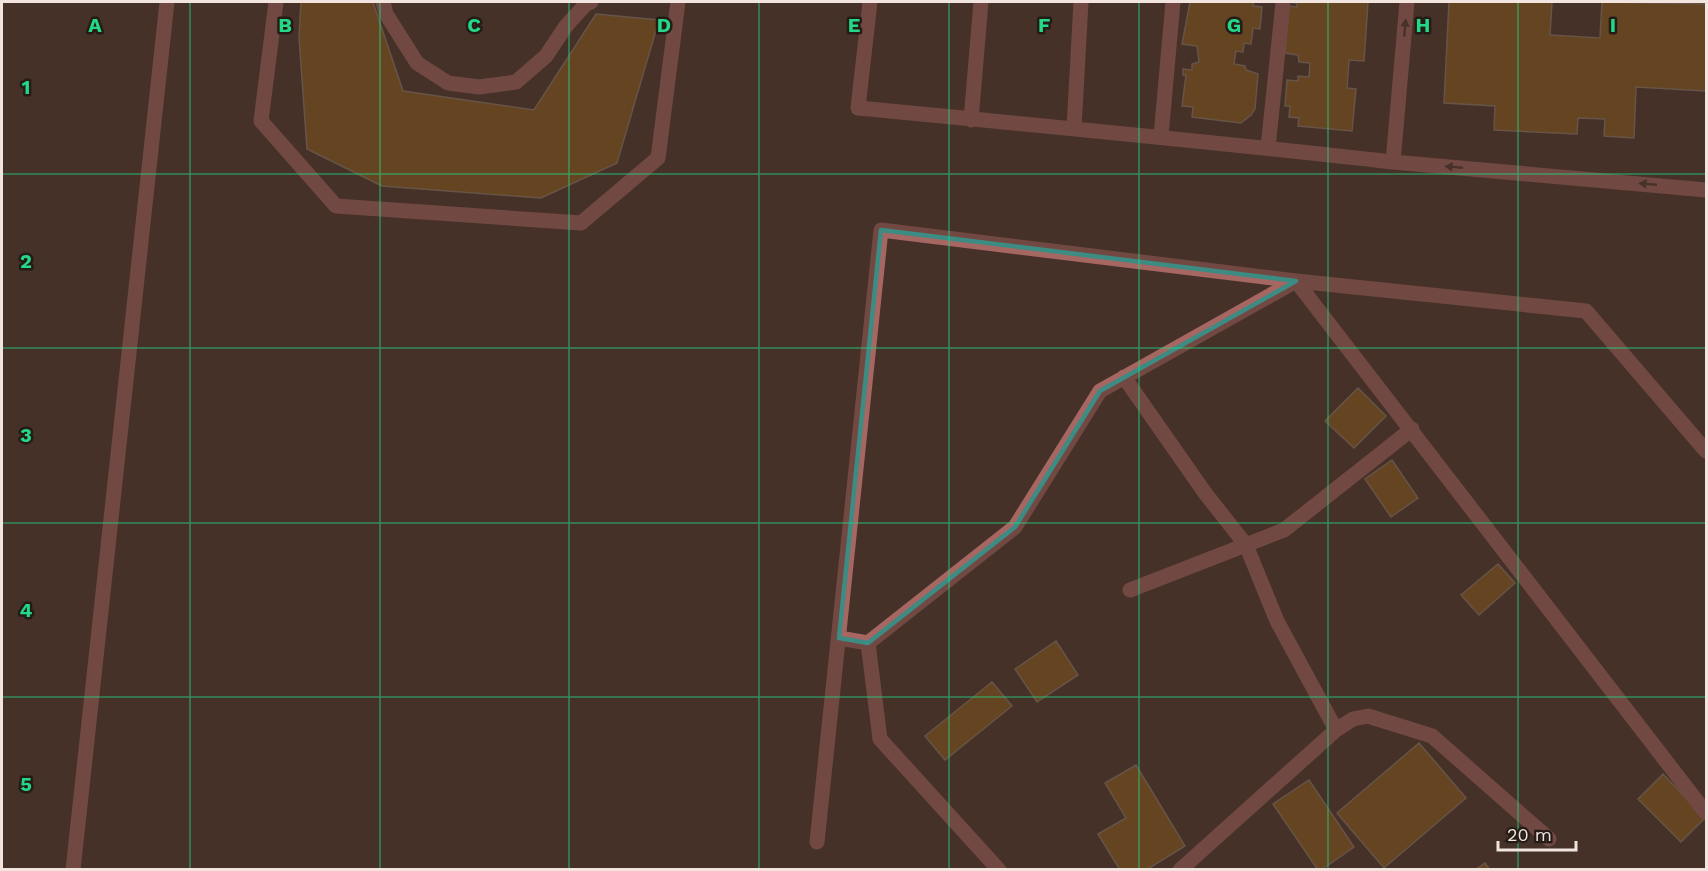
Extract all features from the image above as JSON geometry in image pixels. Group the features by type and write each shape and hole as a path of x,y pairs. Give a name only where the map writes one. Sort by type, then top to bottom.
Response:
{"street":[{"path":"73,870 166,2"},
{"path":"276,2 261,121 336,206 581,223 658,158 678,2"},
{"path":"383,2 386,14 417,63 448,83 479,87 516,82 546,56 566,26 586,4 591,2"},
{"path":"870,2 858,108 1161,136 1393,162 1707,190"},
{"path":"971,120 981,2"},
{"path":"1074,128 1081,2"},
{"path":"1161,136 1173,2"},
{"path":"1268,148 1283,2"},
{"path":"1393,162 1407,2"},
{"path":"817,842 881,230 1296,281 1586,311 1707,451"},
{"path":"839,638 868,643 1015,527 1100,391 1296,281"},
{"path":"1296,281 1707,813"},
{"path":"1124,377 1205,493 1246,545 1277,621 1336,730"},
{"path":"1130,590 1284,530 1412,429"},
{"path":"868,643 880,739 999,870"},
{"path":"1180,870 1336,730 1353,719 1368,716 1432,736 1549,839"}],"highlighted area":[{"path":"881,230 1296,281 1100,391 1015,527 868,643 839,638"}],"building":[{"path":"301,2 373,2 403,91 534,110 596,14 659,20 617,163 541,198 382,186 307,149 299,37"},
{"path":"1190,2 1254,2 1253,6 1262,7 1260,29 1253,28 1251,44 1244,43 1243,52 1236,51 1234,64 1245,66 1246,70 1258,74 1255,109 1241,123 1192,117 1193,107 1182,106 1186,75 1183,75 1183,69 1192,70 1192,64 1199,62 1197,46 1182,44"},
{"path":"1287,2 1368,2 1364,61 1349,60 1347,88 1356,89 1352,131 1298,126 1299,118 1289,117 1290,106 1285,106 1287,80 1298,81 1298,76 1309,77 1310,63 1299,62 1298,55 1285,53 1289,6 1297,7 1297,3"},
{"path":"1449,2 1552,2 1550,35 1600,38 1602,2 1706,4 1706,91 1636,87 1634,138 1604,136 1605,119 1578,118 1577,134 1494,130 1495,106 1444,103"},
{"path":"1358,388 1386,416 1354,448 1325,421"},
{"path":"1392,460 1418,498 1391,517 1365,479"},
{"path":"1498,564 1515,583 1479,615 1461,595"},
{"path":"1056,641 1078,675 1037,702 1015,669"},
{"path":"992,682 1012,706 945,760 925,736"},
{"path":"1419,743 1466,798 1384,868 1337,813"},
{"path":"1136,765 1185,846 1146,870 1120,870 1098,834 1126,818 1105,783"},
{"path":"1663,774 1705,818 1681,842 1638,799"},
{"path":"1309,780 1354,847 1321,870 1318,870 1273,804"},
{"path":"1485,863 1490,870 1475,870"}]}
